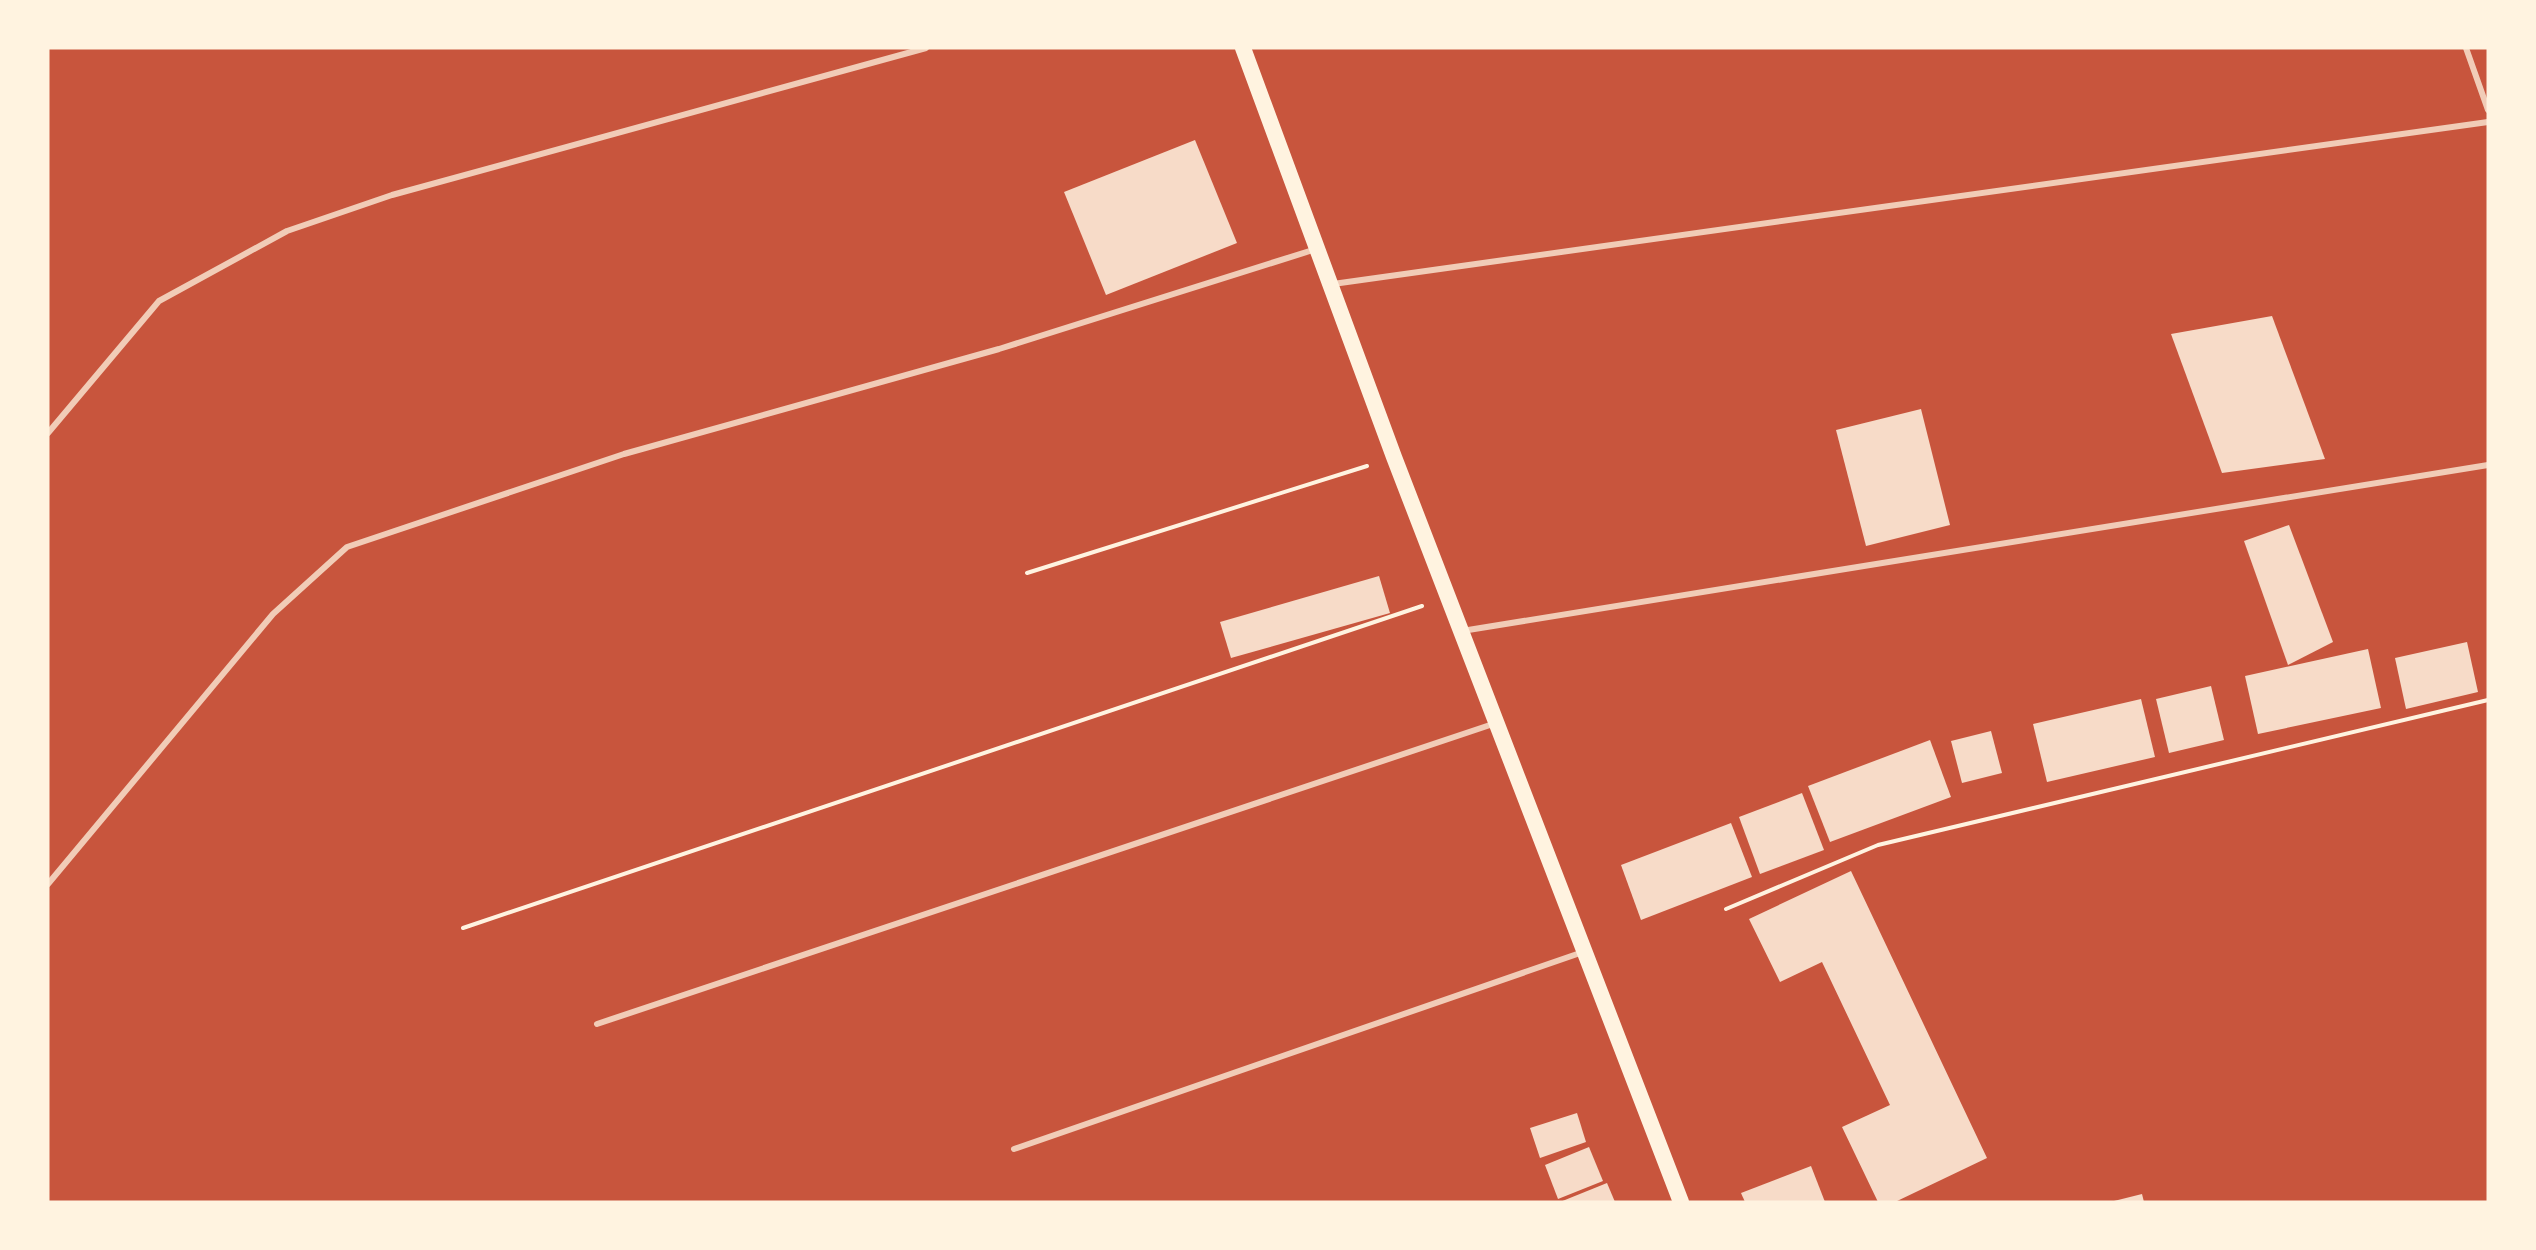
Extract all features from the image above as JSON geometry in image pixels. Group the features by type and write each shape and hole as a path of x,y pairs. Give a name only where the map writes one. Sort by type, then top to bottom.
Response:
{"highway":[{"path":"1243,48 1394,457 1681,1202"}],"street":[{"path":"48,433 159,301 287,231 392,195 926,48"},
{"path":"2466,48 2488,110"},
{"path":"1330,285 2488,122"},
{"path":"48,884 273,614 347,547 624,454 999,349 1316,249"},
{"path":"1461,631 2488,465"},
{"path":"597,1024 1497,723"},
{"path":"1014,1149 1586,951"}],"path":[{"path":"1027,573 1394,457"},
{"path":"463,928 1448,597"},
{"path":"1726,909 1878,845 2488,700"}],"building":[{"path":"1195,140 1237,243 1106,295 1064,192"},
{"path":"2272,316 2325,459 2222,473 2171,334"},
{"path":"1921,409 1950,525 1866,546 1836,430"},
{"path":"2289,525 2333,642 2288,665 2244,541"},
{"path":"1379,576 1390,613 1231,658 1220,622"},
{"path":"2467,642 2478,692 2406,709 2395,658"},
{"path":"2368,649 2381,708 2258,734 2245,676"},
{"path":"2211,686 2224,740 2169,753 2156,699"},
{"path":"2141,699 2155,757 2047,782 2033,724"},
{"path":"1991,731 2002,773 1962,783 1951,741"},
{"path":"1930,740 1951,797 1830,842 1808,786"},
{"path":"1802,793 1824,850 1760,874 1739,817"},
{"path":"1731,823 1752,877 1641,920 1621,865"},
{"path":"1851,871 1987,1158 1895,1202 1878,1202 1842,1127 1890,1105 1822,962 1780,982 1749,919"},
{"path":"1577,1113 1586,1142 1540,1158 1530,1128"},
{"path":"1589,1147 1603,1181 1558,1199 1545,1165"},
{"path":"1811,1166 1825,1202 1745,1202 1741,1193"},
{"path":"1607,1183 1615,1202 1560,1202"},
{"path":"2142,1194 2144,1202 2114,1201"}]}
